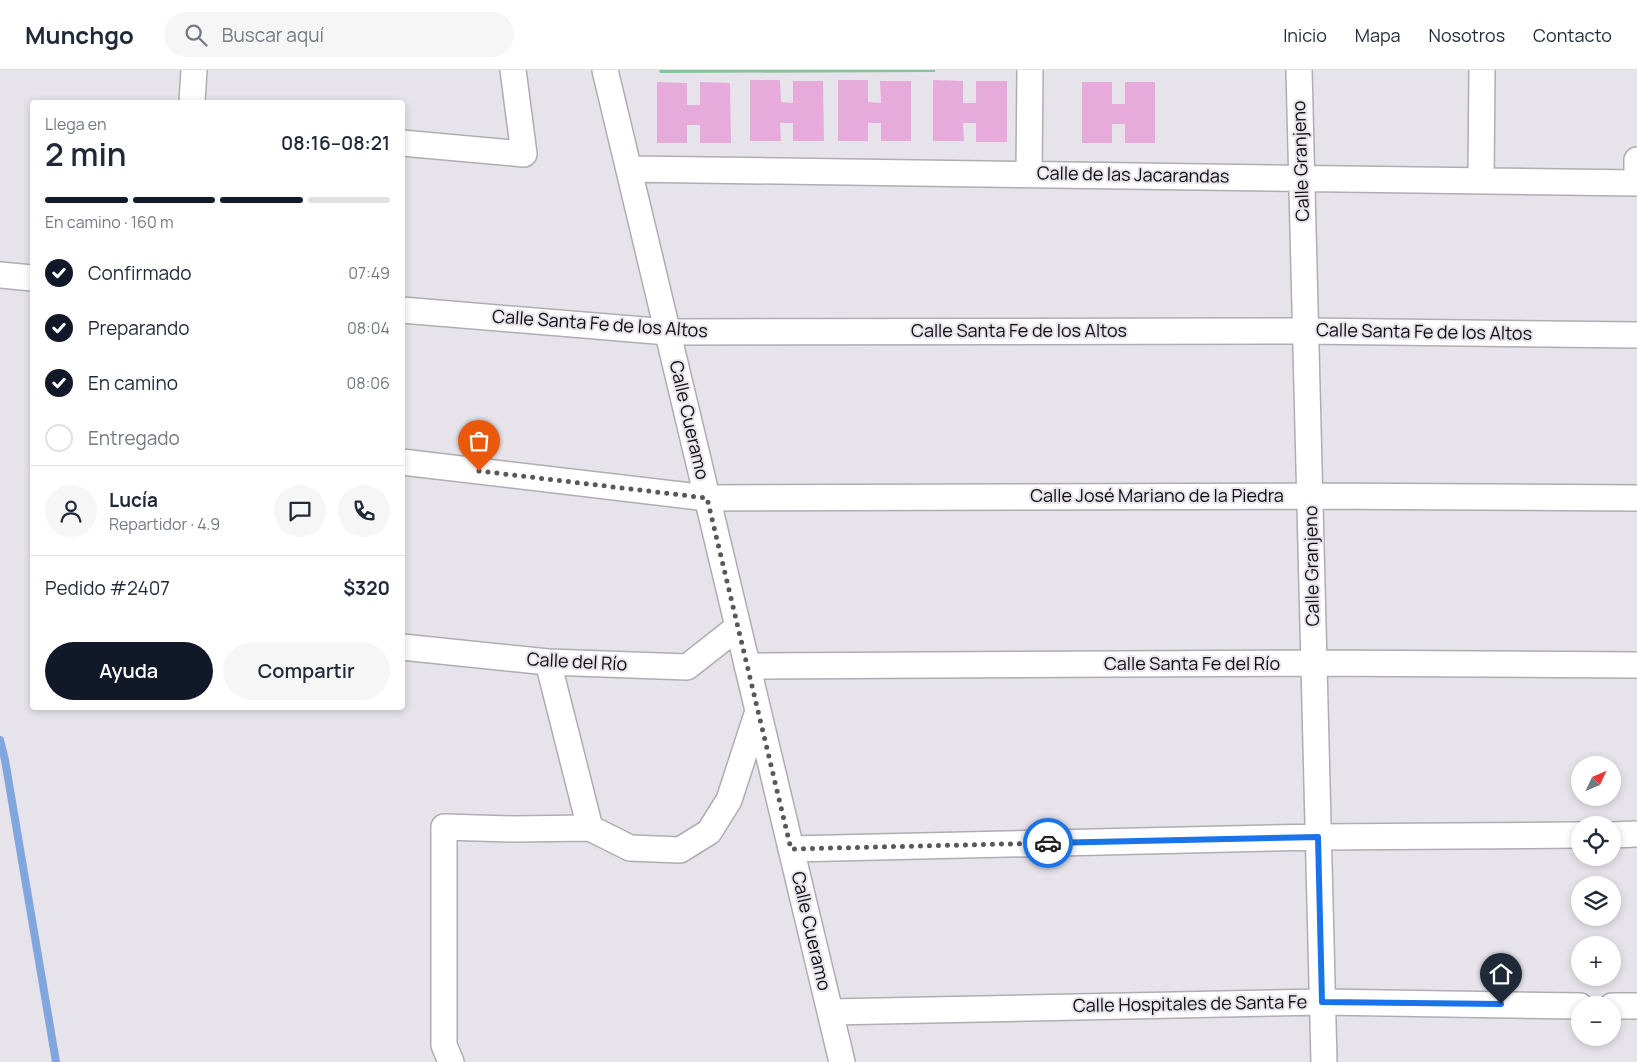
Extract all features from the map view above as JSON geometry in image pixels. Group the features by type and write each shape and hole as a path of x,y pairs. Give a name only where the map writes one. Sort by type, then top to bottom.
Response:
{"street":[{"path":"192,100 194,70"},
{"path":"405,143 524,154 513,70"},
{"name":"Calle Cueramo","path":"605,70 842,1062"},
{"path":"1029,174 1030,70"},
{"name":"Calle Granjeno","path":"1299,70 1324,1062"},
{"path":"1481,180 1482,70"},
{"path":"1637,160 1637,183"},
{"name":"Calle de las Jacarandas","path":"629,169 1637,183"},
{"path":"0,275 30,278"},
{"name":"Calle Santa Fe de los Altos","path":"405,310 668,332 1306,331 1637,335"},
{"name":"Calle José Mariano de la Piedra","path":"405,462 707,498 1310,496 1637,498"},
{"name":"Calle del Río","path":"405,647 548,662 687,667 738,627"},
{"path":"548,662 590,828"},
{"name":"Calle Santa Fe del Río","path":"747,666 1314,663 1637,665"},
{"path":"451,1062 444,1045 444,827 514,829 590,828 630,848 680,850 709,832 729,800 758,711"},
{"path":"1621,835 1637,834"},
{"path":"791,849 1318,837 1571,835"},
{"name":"Calle Hospitales de Santa Fe","path":"830,1012 1322,1002 1571,1006"},
{"path":"1621,1006 1637,1006"}],"green space":[{"path":"659,70 935,70 935,72 660,73"}],"building":[{"path":"750,80 780,80 781,102 793,103 793,81 823,81 824,141 793,141 793,123 780,123 781,141 750,141"},
{"path":"838,80 868,80 868,102 881,103 880,81 911,81 911,141 881,141 881,123 868,123 868,141 838,141"},
{"path":"933,80 963,81 963,103 976,103 976,81 1007,81 1007,142 976,142 976,123 963,123 964,141 933,141"},
{"path":"657,82 687,83 687,105 700,105 700,82 730,83 731,143 700,143 700,125 687,125 687,143 657,143"},
{"path":"1082,82 1112,82 1112,104 1125,104 1125,82 1155,82 1155,143 1125,143 1125,124 1112,124 1112,143 1082,143"}],"waterway":[{"path":"0,740 56,1062"}],"way so far":[{"path":"479,471 707,498 791,849 1048,843"}],"route":[{"path":"1048,843 1318,837 1322,1002 1501,1004"}]}
